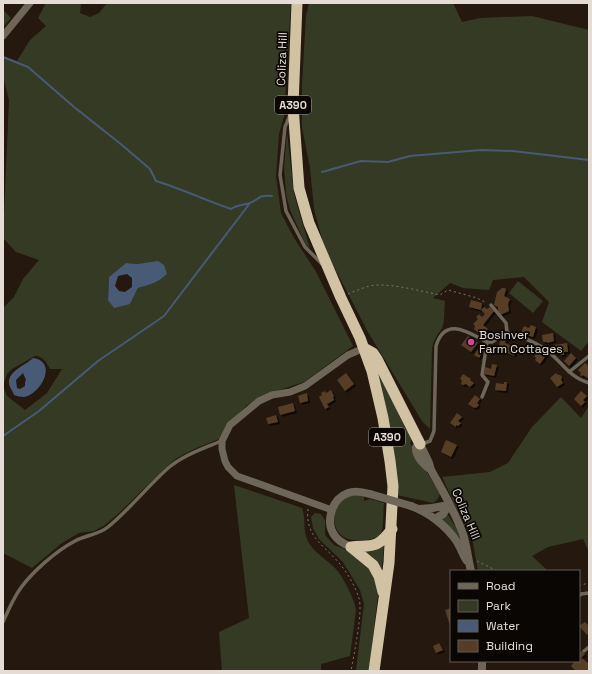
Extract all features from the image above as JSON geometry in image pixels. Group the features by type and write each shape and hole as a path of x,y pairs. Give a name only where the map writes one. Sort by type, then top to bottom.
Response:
{"highway":[{"name":"Coliza Hill","path":"297,3 293,106 299,188 309,223 329,272"},
{"name":"A390","path":"329,272 364,348 378,396 387,438 393,486 392,529 389,563 374,671"},
{"path":"364,348 369,349 377,359 420,444"},
{"path":"351,546 375,546 384,540 392,529"},
{"path":"351,546 365,557 376,570 384,598"}],"street":[{"path":"3,36 30,3"},
{"path":"332,510 238,476 232,472 225,461 222,441 230,425 259,401 272,395 290,392 305,386 348,355 364,348"},
{"name":"Coliza Hill","path":"420,444 416,447 416,452 426,466 431,470 454,511 463,535 470,564"},
{"path":"351,546 339,540 332,532 330,521 332,510 337,501 347,493 356,492 370,494 410,506 433,515 451,533 470,564"},
{"path":"433,515 450,505"}],"lane":[{"path":"293,106 285,127 280,175 286,211 305,247 329,272"},
{"path":"491,305 506,323 506,332"},
{"path":"420,444 430,441 434,431 436,346 442,333 450,329 463,329 487,342 492,342 506,332"},
{"path":"506,332 533,342 544,349 579,380 589,384"},
{"path":"487,342 482,376 492,385"},
{"path":"569,372 589,356"},
{"path":"482,397 488,382"},
{"path":"3,622 20,589 50,558 80,538 102,531 108,527 168,468 188,455 222,441"},
{"path":"584,651 589,647"}],"path":[{"path":"340,298 361,288 377,285 393,286 440,295 448,290 476,298 491,305"},
{"path":"310,502 307,515 311,533 341,565 354,586 359,599 360,610 351,671"},
{"path":"470,564 486,565 495,570"}],"green space":[{"path":"46,3 79,3 81,4 80,13 90,17 99,13 107,3 291,3 284,116 279,134 276,176 281,213 294,238 315,270 353,346 304,382 264,395 246,406 231,422 219,439 177,458 105,525 94,531 79,533 62,543 32,568 3,553 3,386 3,308 14,297 23,279 39,260 16,252 3,238 9,100 3,76 3,56 17,61 30,40 46,26 38,18","holes":["126,263 138,264 167,274 154,283 138,288 130,304 108,300 109,277","35,356 42,358 50,369 62,369 47,393 25,410 7,396 3,386 7,374 12,369"]},
{"path":"309,3 453,3 462,22 480,18 532,16 589,30 589,341 581,351 542,322 549,302 524,277 493,280 489,290 463,288 450,283 433,298 445,301 443,326 432,349 430,429 422,421 368,332 333,265 322,239 314,209 310,168 302,127 302,84 306,16"},
{"path":"3,10 11,18 3,27"},
{"path":"287,132 294,194 310,249 306,245 290,210 286,194 284,167"},
{"path":"518,281 543,301 533,313 509,293"},
{"path":"374,359 406,430 411,433 412,439 410,443 440,494 437,500 433,503 397,495"},
{"path":"561,397 581,418 589,406 589,552 583,539 548,547 532,556 547,570 478,570 473,543 442,477 490,472 508,463 532,427"},
{"path":"234,485 302,508 308,541 313,549 331,564 341,576 348,587 355,605 356,610 350,656 321,664 321,671 222,671 219,632 249,618"},
{"path":"354,494 364,495 364,501 370,499 384,503 382,530 376,538 367,540 351,540 341,535 335,526 334,520 336,508 343,499"},
{"path":"446,512 457,529 465,551 439,518"},
{"path":"315,513 321,514 325,520 325,535 334,545 350,551 368,562 379,586 369,671 356,671 364,604 360,590 343,562 319,539 313,528 311,517"},
{"path":"384,545 381,569 360,548"}],"water":[{"path":"158,261 164,265 167,274 154,283 138,288 130,304 114,308 108,300 109,277 126,263 138,264","holes":["127,274 132,278 132,287 125,292 119,291 115,286 118,276"]},
{"path":"33,358 41,361 45,366 46,372 41,385 30,395 24,397 14,395 9,384 9,379 14,372","holes":["23,373 26,380 25,386 20,389 17,388 16,380"]}],"building":[{"path":"502,288 505,288 506,290 504,296 510,299 508,304 509,311 500,315 498,307 494,305 497,292"},
{"path":"471,300 482,303 481,310 469,307"},
{"path":"484,307 487,309 490,307 494,311 483,325 488,329 482,336 474,329 475,326 473,324 478,319 476,317 479,314 482,317 485,314 481,310"},
{"path":"531,325 536,327 533,337 521,333 524,326 529,328"},
{"path":"553,333 554,341 547,343 543,342 542,335"},
{"path":"503,335 507,337 505,343 517,348 514,356 505,352 506,349 499,345"},
{"path":"468,336 478,343 471,352 461,345"},
{"path":"567,343 568,352 564,352 564,355 556,353 555,345"},
{"path":"479,348 483,351 479,358 474,355"},
{"path":"542,350 547,354 540,364 535,360 536,358 534,356 537,353 539,354"},
{"path":"571,353 576,358 569,366 564,361"},
{"path":"585,363 589,366 589,379 583,375 580,375 581,373 578,370"},
{"path":"492,364 497,365 494,376 484,374 485,367 491,369"},
{"path":"346,373 354,384 345,391 337,380"},
{"path":"556,373 562,377 561,380 563,383 557,387 550,378"},
{"path":"463,374 474,383 470,387 466,384 461,384 462,380 460,379"},
{"path":"504,382 507,382 506,391 495,390 496,383 504,384"},
{"path":"331,390 334,400 327,404 329,407 325,409 319,397 322,395 321,393 325,391 326,393"},
{"path":"581,391 587,396 583,400 585,402 581,406 574,399"},
{"path":"307,393 308,401 300,403 298,396"},
{"path":"475,395 480,399 477,403 479,405 474,408 468,404"},
{"path":"293,403 295,411 280,415 278,407"},
{"path":"457,413 462,417 458,421 461,423 458,426 456,425 456,427 450,423"},
{"path":"276,415 278,422 268,424 266,418"},
{"path":"446,440 457,445 451,457 441,452"},
{"path":"450,608 450,625 445,610"},
{"path":"585,622 589,626 589,633 587,635 580,627 580,625"},
{"path":"439,643 443,650 436,653 433,646"},
{"path":"581,651 585,654 580,659"},
{"path":"582,658 589,664 589,671 576,671 571,666 574,662 580,661"}],"waterway":[{"path":"3,57 28,67 150,169 156,181 231,209 250,203 261,196 272,196"},
{"path":"322,172 361,161 388,162 410,156 481,150 513,151 589,160"},
{"path":"3,436 39,411 98,361 164,316 250,203"}],"place":[{"name":"Bosinver Farm Cottages","path":"471,342"}]}
